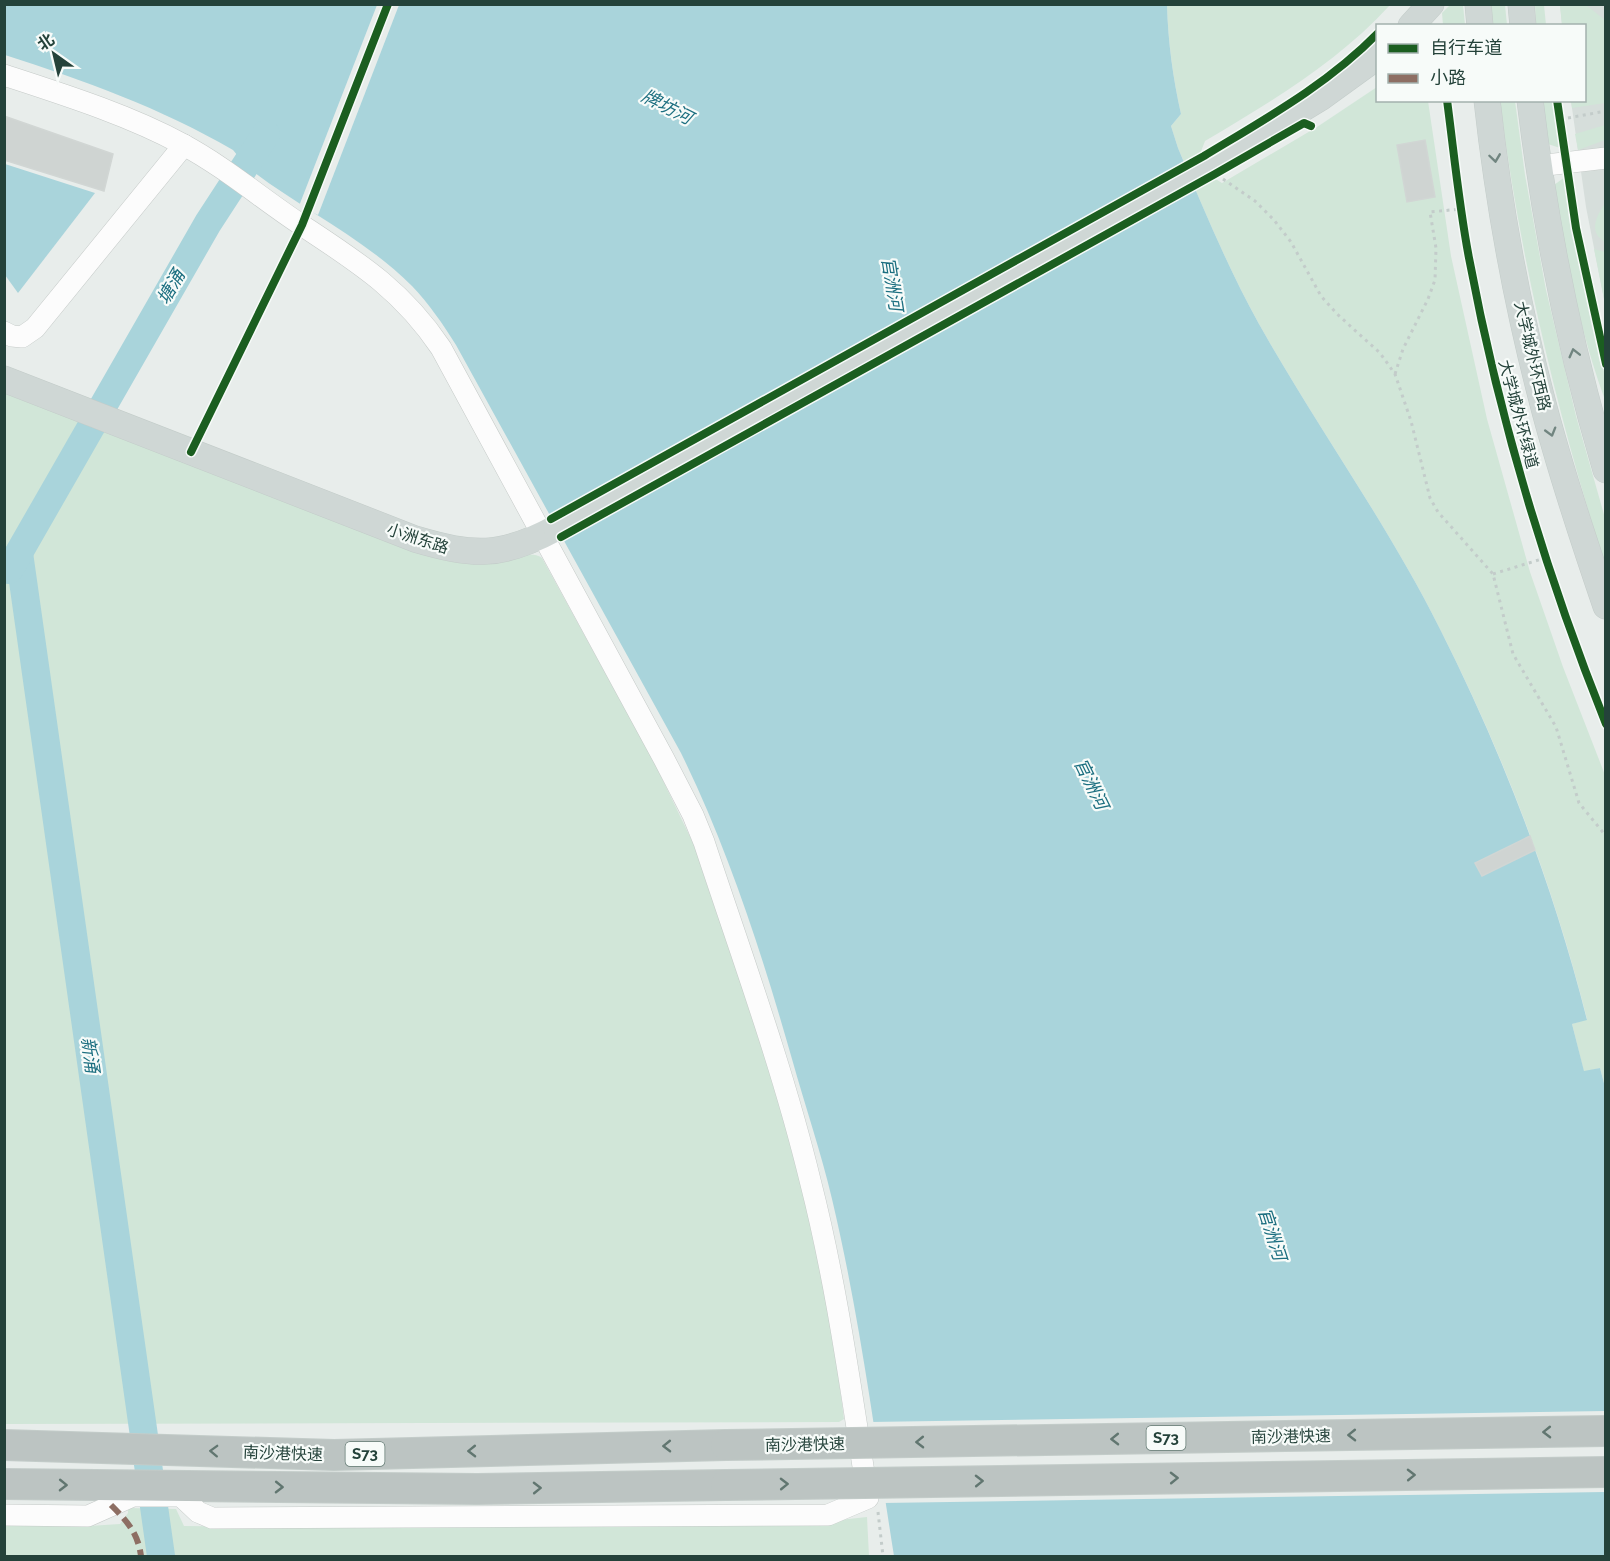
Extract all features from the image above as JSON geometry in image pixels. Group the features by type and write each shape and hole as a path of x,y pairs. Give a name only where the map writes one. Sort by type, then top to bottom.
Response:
{"highway":[{"name":"南沙港快速","path":"4,1445 334,1455 749,1444 1605,1431"},
{"name":"南沙港快速","path":"4,1484 477,1489 1605,1472"}],"main road":[{"path":"1413,24 1431,4"},
{"path":"1479,4 1480,24"},
{"path":"1521,4 1523,24"},
{"name":"小洲东路","path":"4,379 415,539 442,548 469,552 495,550 520,544 548,532 1217,172 1376,57"},
{"name":"大学城外环西路","path":"1487,102 1501,201 1533,362 1551,434 1605,606"},
{"path":"1530,102 1538,166 1566,318 1605,470"}],"street":[{"path":"4,75 122,116 184,145 355,260 389,286 415,312 441,348 548,532 693,815 704,842 786,1091 810,1178 836,1294 868,1498 828,1515 212,1518 198,1512 178,1495 138,1494 88,1516 4,1515"},
{"path":"4,332 22,337 34,328 184,145"},
{"path":"1538,166 1605,158"}],"path":[{"path":"1568,118 1605,111"},
{"path":"1217,172 1255,201 1269,215 1291,242 1314,286 1328,306 1370,343 1395,374 1412,421 1430,498 1438,512 1493,574 1513,654 1556,727 1579,803 1605,836"},
{"path":"1460,200 1463,218"},
{"path":"1395,374 1403,349 1435,280 1436,248 1430,212 1461,209"},
{"path":"1542,547 1549,568"},
{"path":"1493,574 1545,558"},
{"path":"868,1498 877,1511 883,1557"}],"shaded area":[{"path":"1560,5 1605,5 1605,304 1586,207 1571,102 1586,102 1586,24 1562,24"}],"green space":[{"path":"1167,5 1390,5 1348,45 1303,80 1205,141 1200,154 1214,178 1222,183 1317,127 1376,88 1376,102 1428,102 1451,256 1487,419 1530,572 1563,667 1605,775 1605,1087 1600,1068 1584,1072 1572,1024 1587,1019 1574,969 1542,869 1485,723 1440,629 1398,551 1259,324 1216,238 1178,148 1171,126 1181,114 1168,32"},
{"path":"1450,5 1463,5 1465,24 1443,24 1442,13"},
{"path":"1491,5 1505,5 1507,24 1492,24"},
{"path":"1535,5 1544,5 1546,24 1536,24"},
{"path":"1560,5 1586,5 1605,20 1605,103 1572,108 1571,102 1586,102 1586,24 1562,24"},
{"path":"1500,102 1515,102 1525,175 1546,290 1576,416 1605,518 1605,565 1571,451 1542,335 1508,160"},
{"path":"1542,102 1554,102 1560,148 1548,144"},
{"path":"1605,125 1605,140 1578,150 1575,134"},
{"path":"1565,177 1583,278 1605,376 1605,400 1581,321 1559,213 1554,185"},
{"path":"1605,203 1605,242 1597,234 1595,224"},
{"path":"1594,249 1605,252 1605,304"},
{"path":"4,393 429,556 473,564 500,562 527,555 542,558 653,760 695,847 771,1072 808,1206 835,1351 844,1419 839,1422 5,1424"},
{"path":"128,1508 176,1509 184,1526 830,1521 867,1517 869,1556 5,1556 5,1523 89,1526 120,1524 128,1513"}],"water":[{"path":"5,4 1167,5 1171,60 1181,114 1171,126 1178,148 1226,260 1259,324 1398,551 1463,676 1524,821 1574,970 1587,1020 1572,1024 1584,1071 1600,1068 1605,1087 1605,1556 894,1556 859,1332 832,1199 781,1020 743,903 714,827 681,753 456,345 424,300 393,268 246,166 220,190 237,161 238,156 233,150 150,108 63,74 5,55"},
{"path":"5,164 95,193 18,293 5,275"}],"pier":[{"path":"377,5 399,5 318,215 299,206"},
{"path":"1605,1411 1605,1492 882,1503 870,1422"}],"building":[{"path":"4,116 113,154 104,191 4,160"},
{"path":"1425,140 1435,197 1407,202 1397,145"},
{"path":"1530,836 1535,850 1482,876 1475,863"}],"waterway":[{"name":"塘涌","path":"9,570 208,223 266,134"},
{"name":"新涌","path":"19,553 161,1556"}],"marked path":[{"path":"111,1505 131,1528 141,1556"}],"cycle path":[{"path":"191,452 302,225 388,4"},
{"path":"551,519 1204,156 1317,85 1376,35"},
{"name":"大学城外环绿道","path":"1447,102 1465,238 1481,318 1510,436 1544,553 1606,724"},
{"path":"1557,102 1576,228 1606,364"},
{"path":"561,537 1304,123 1311,126"}],"water label":[{"name":"牌坊河","path":"667,107"},
{"name":"官洲河","path":"892,284"},
{"name":"官洲河","path":"1091,784"},
{"name":"官洲河","path":"1272,1234"}]}
